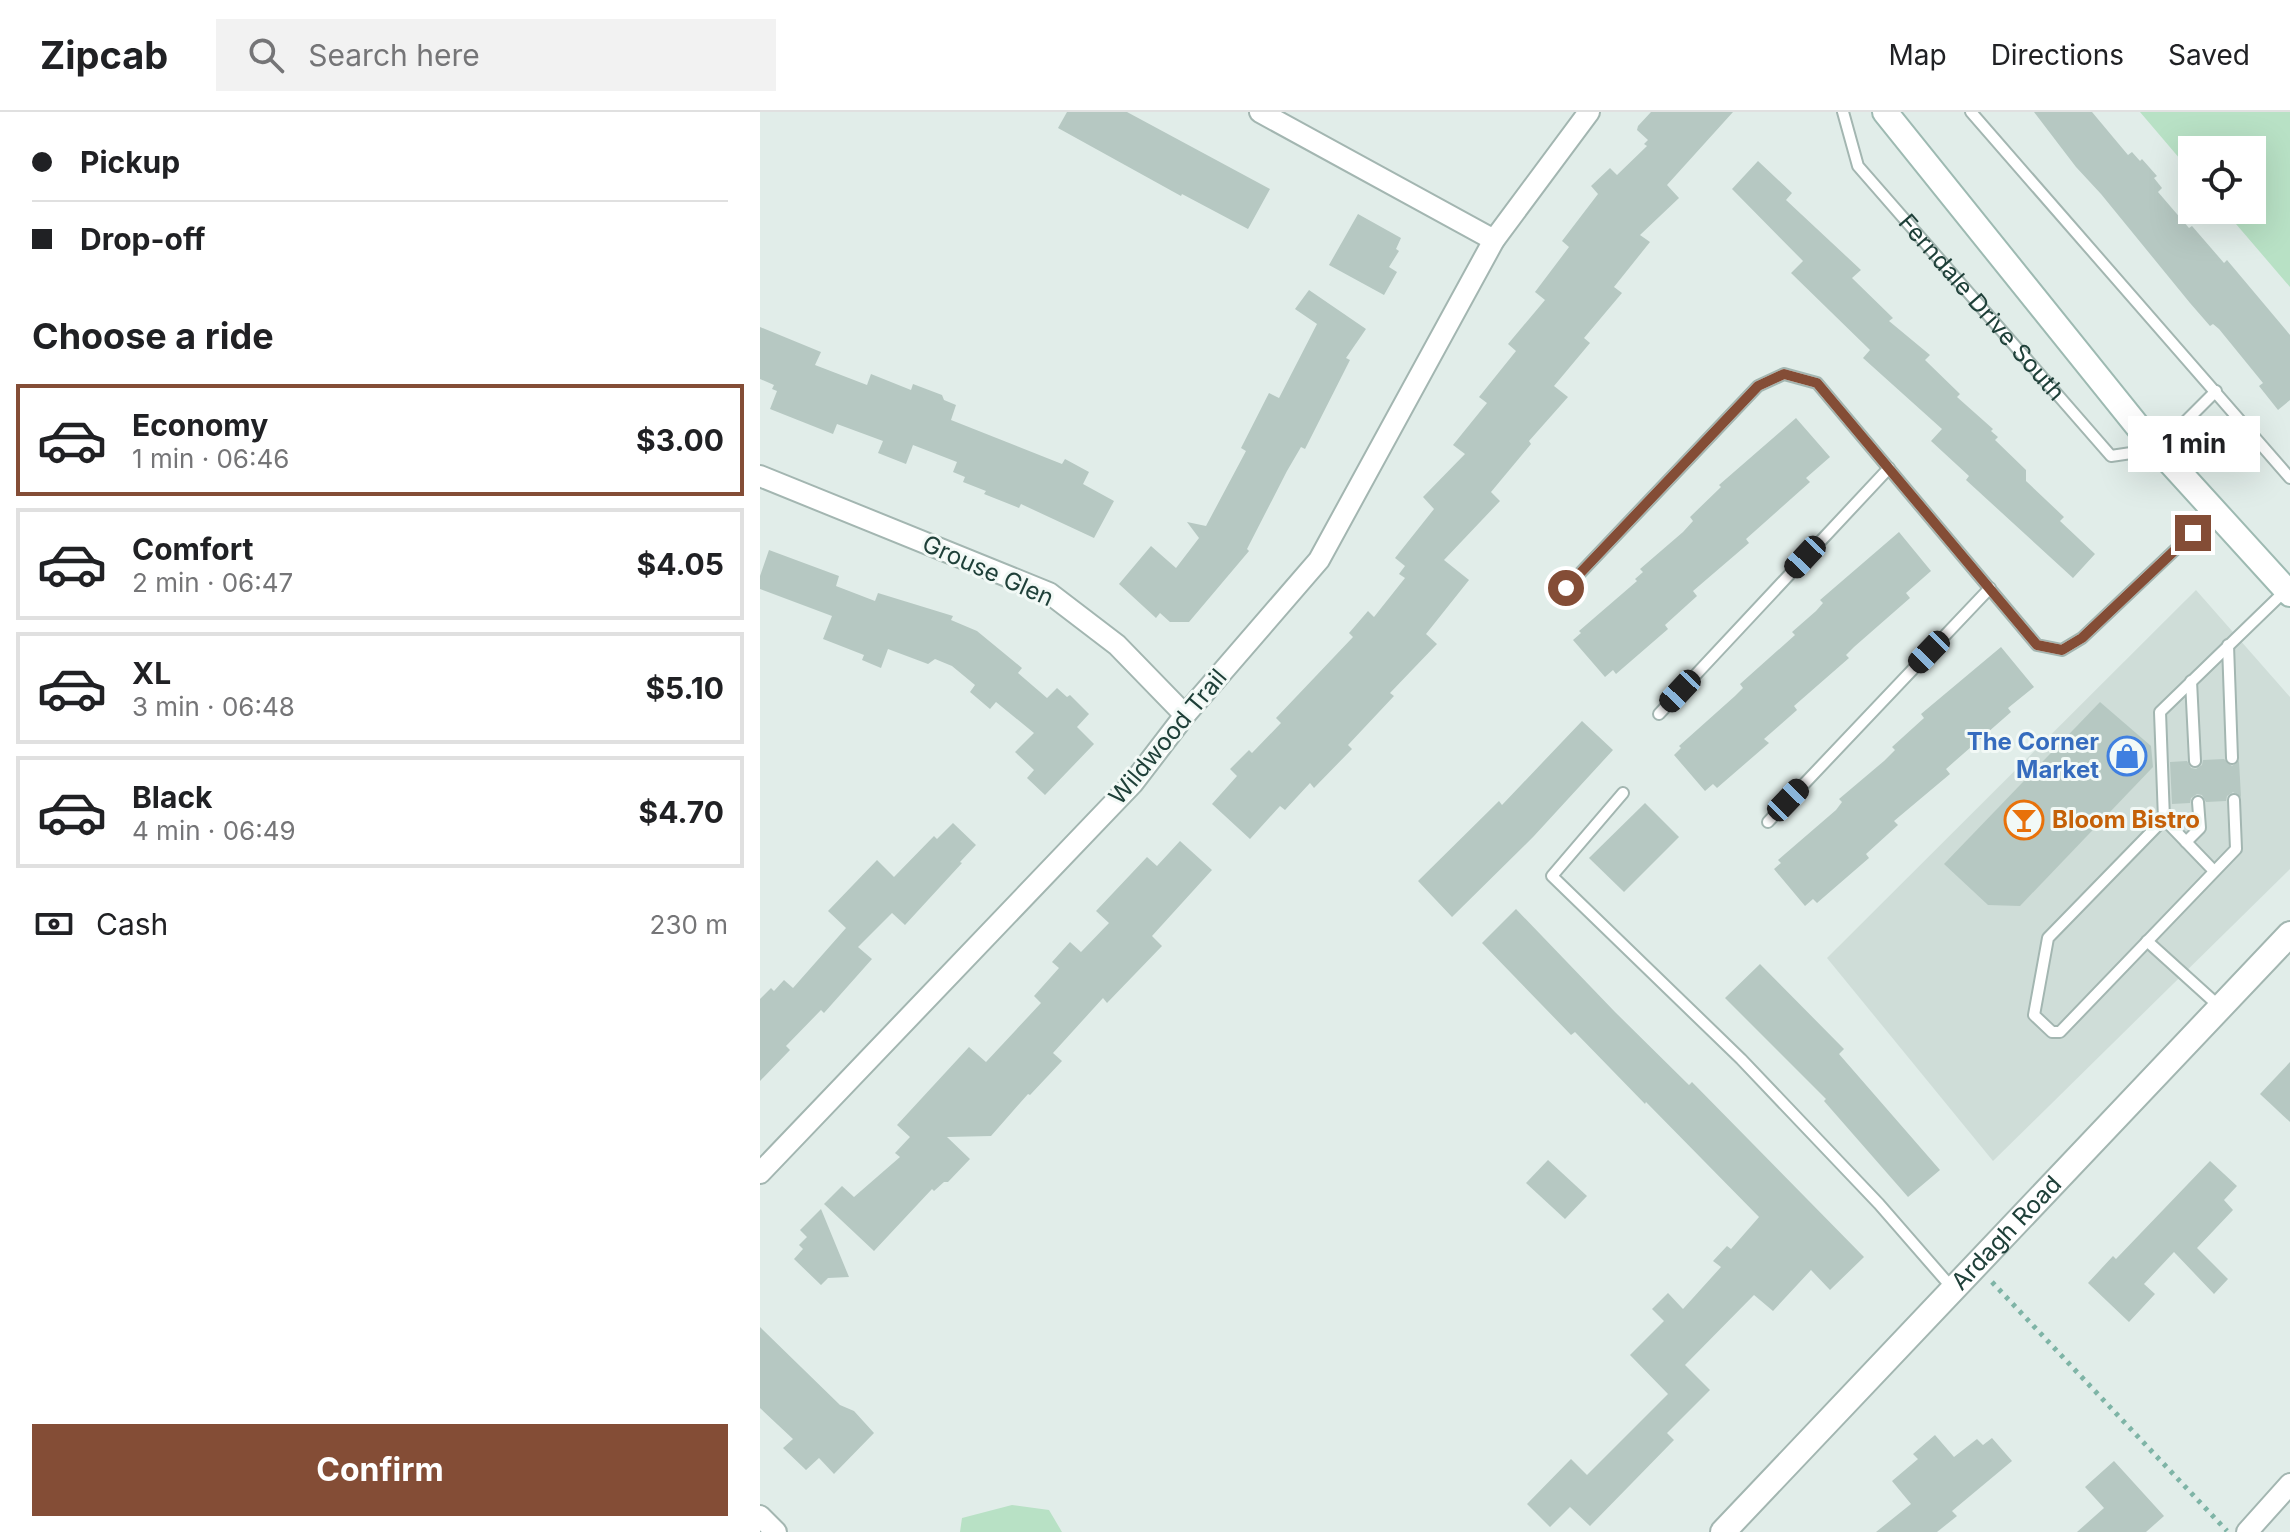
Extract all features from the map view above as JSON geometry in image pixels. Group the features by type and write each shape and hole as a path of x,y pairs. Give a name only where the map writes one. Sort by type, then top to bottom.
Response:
{"street":[{"path":"1260,112 1494,240"},
{"name":"Wildwood Trail","path":"760,1173 1133,783 1185,715 1319,560 1494,240 1589,112"},
{"name":"Ferndale Drive South","path":"1885,112 2158,449 2288,592"},
{"name":"Grouse Glen","path":"760,476 1049,593 1117,645 1185,715"},
{"name":"Ardagh Road","path":"1723,1532 2290,934"},
{"path":"2247,1532 2290,1484"},
{"path":"760,1516 776,1532"}],"lane":[{"name":"Ferndale Drive South","path":"1843,112 1858,166 2111,456 2158,449"},
{"path":"1971,112 2290,478"},
{"path":"1566,588 1758,386 1784,374 1817,383 2037,645 2062,650 2082,638 2215,512"},
{"path":"2158,449 2216,391"},
{"path":"1659,714 1889,468"},
{"path":"1768,822 1990,588"},
{"path":"2214,871 2164,819 2160,712 2288,592"},
{"path":"2228,645 2232,758"},
{"path":"2191,681 2195,761"},
{"path":"1623,793 1552,876 1741,1059 1879,1204 1953,1289"},
{"path":"2164,819 2048,938 2034,1015 2052,1032 2060,1032 2236,849 2234,800"},
{"path":"2186,842 2200,828 2198,802"},
{"path":"2147,941 2220,1008"}],"path":[{"path":"1976,1265 2227,1532"}],"shaded area":[{"path":"2196,590 2290,697 2290,869 1993,1161 1827,958"}],"green space":[{"path":"2140,112 2290,112 2290,287 2236,224 2266,224 2266,136 2178,136 2178,157"},
{"path":"1012,1505 1049,1510 1062,1532 960,1532 962,1518"}],"building":[{"path":"1067,112 1127,112 1270,189 1248,229 1058,128"},
{"path":"1651,112 1733,112 1667,185 1679,198 1640,235 1650,242 1614,287 1622,293 1584,338 1590,343 1554,386 1568,397 1529,441 1531,444 1491,492 1500,501 1444,560 1469,580 1426,634 1437,644 1390,693 1394,696 1348,745 1352,749 1314,788 1310,783 1285,810 1280,806 1250,839 1212,804 1237,776 1230,769 1249,750 1252,753 1281,723 1276,718 1353,637 1349,633 1368,611 1374,617 1405,578 1399,574 1405,566 1395,558 1434,509 1423,497 1465,454 1453,445 1487,403 1479,397 1516,351 1508,344 1545,300 1535,292 1569,247 1562,241 1598,194 1591,186 1610,168 1617,175 1647,146 1644,144 1648,140 1637,130"},
{"path":"2034,112 2092,112 2128,155 2132,152 2140,161 2142,159 2157,176 2154,178 2162,188 2158,192 2178,215 2178,224 2186,224 2189,228 2192,226 2224,263 2227,260 2290,335 2290,400 2278,410 2259,386 2263,383 2219,329 2213,324 2210,326 2076,167"},
{"path":"1758,161 1792,193 1786,200 1861,270 1852,278 1893,318 1889,321 1930,355 1925,360 1960,394 1957,397 1993,429 1991,431 1998,437 1995,440 2026,470 2026,481 2064,517 2060,521 2095,554 2073,578 1966,480 1969,476 1931,441 1942,429 1863,358 1870,350 1791,273 1803,261 1732,189"},
{"path":"1358,214 1401,238 1396,249 1399,251 1389,267 1397,272 1384,295 1329,265"},
{"path":"1309,290 1366,329 1346,358 1350,360 1305,449 1301,447 1287,471 1247,549 1249,551 1189,622 1170,622 1160,613 1156,618 1119,584 1151,546 1176,568 1199,538 1187,522 1206,526 1246,451 1241,448 1269,393 1279,398 1317,324 1295,309"},
{"path":"760,327 821,352 815,365 867,385 871,374 911,390 913,384 942,395 944,400 956,405 951,420 1062,464 1065,459 1089,472 1083,484 1114,501 1094,538 1021,504 1019,508 984,494 986,491 963,482 965,477 953,472 957,462 913,445 906,464 878,453 883,441 837,424 833,434 770,409 777,391 772,389 774,385 760,379"},
{"path":"1796,418 1830,457 1806,478 1810,482 1746,539 1749,543 1693,591 1697,596 1665,625 1668,629 1616,674 1613,670 1605,677 1573,640 1581,633 1579,631 1637,581 1635,579 1643,572 1640,569 1683,532 1693,521 1690,517 1721,487 1719,485"},
{"path":"1899,532 1931,571 1906,593 1910,598 1794,706 1797,710 1764,739 1769,743 1717,788 1713,784 1705,791 1674,755 1681,748 1679,746 1743,688 1740,684 1795,635 1792,632 1823,603 1820,600"},
{"path":"769,550 839,576 836,586 875,601 878,593 953,616 951,620 977,631 1022,668 1018,673 1047,698 1057,688 1067,697 1070,695 1089,714 1077,727 1094,744 1045,795 1027,778 1034,770 1015,752 1034,733 996,702 990,709 970,692 975,685 952,666 935,659 928,664 888,649 881,668 862,660 864,655 823,639 832,616 760,589 760,576"},
{"path":"2001,647 2034,687 2008,708 2011,712 1946,769 1950,774 1894,821 1898,825 1866,854 1869,858 1817,903 1813,899 1805,906 1774,869 1781,863 1778,860 1836,810 1842,802 1839,799 1895,750 1892,747 1924,718 1921,714"},
{"path":"2100,702 2151,746 2153,767 2020,906 1988,905 1944,864"},
{"path":"1582,721 1613,750 1534,836 1452,917 1418,881 1499,801 1502,805"},
{"path":"2224,759 2232,766 2239,761 2241,797 2233,792 2226,801 2206,802 2202,795 2197,794 2190,803 2172,804 2170,762 2187,761 2191,768 2196,769 2203,760"},
{"path":"1645,803 1679,837 1624,892 1589,858"},
{"path":"953,823 976,845 905,925 892,913 858,947 872,959 824,1013 821,1010 786,1046 790,1050 760,1081 760,999 771,988 774,991 784,980 793,988 846,928 828,911 877,860 894,877 934,836 937,839"},
{"path":"1180,841 1212,870 1152,936 1162,946 1107,1003 1103,998 1053,1053 1062,1061 991,1136 947,1137 970,1159 948,1182 934,1191 932,1189 874,1251 824,1204 842,1186 854,1197 900,1157 895,1153 910,1137 897,1125 969,1047 986,1062 1041,1003 1034,996 1059,968 1052,962 1070,942 1081,952 1109,923 1096,911 1147,857 1157,866"},
{"path":"1516,909 1615,1012 1689,1085 1692,1082 1864,1257 1830,1290 1811,1270 1773,1311 1754,1295 1685,1365 1710,1390 1667,1433 1674,1440 1590,1526 1570,1507 1550,1527 1527,1504 1571,1459 1587,1475 1668,1394 1630,1355 1664,1321 1652,1309 1668,1293 1683,1309 1721,1267 1713,1261 1727,1246 1731,1249 1759,1217 1575,1032 1571,1035 1482,943"},
{"path":"1760,964 1844,1049 1839,1054 1940,1170 1908,1197 1824,1101 1826,1099 1725,998"},
{"path":"2290,1062 2290,1122 2260,1094"},
{"path":"1548,1160 1587,1196 1565,1219 1526,1183"},
{"path":"2210,1161 2237,1186 2224,1200 2233,1210 2197,1248 2228,1279 2214,1294 2174,1252 2144,1284 2155,1294 2129,1322 2088,1283 2113,1256 2116,1259"},
{"path":"821,1209 849,1277 828,1278 821,1285 794,1259 803,1249 799,1245 807,1237 800,1230"},
{"path":"760,1327 840,1405 854,1411 874,1433 834,1474 819,1458 806,1470 783,1448 793,1439 760,1408"},
{"path":"1935,1435 1954,1457 1977,1439 1983,1445 1992,1438 2012,1461 1952,1511 1957,1516 1937,1532 1876,1532 1911,1504 1892,1481 1918,1459 1913,1454"},
{"path":"2114,1461 2164,1516 2146,1532 2077,1532 2104,1508 2085,1487"}],"place":[{"name":"The Corner Market","path":"2127,756"},
{"name":"Bloom Bistro","path":"2024,820"}],"route":[{"path":"1566,588 1758,386 1784,374 1817,383 2037,645 2062,650 2082,638 2193,533"}]}
